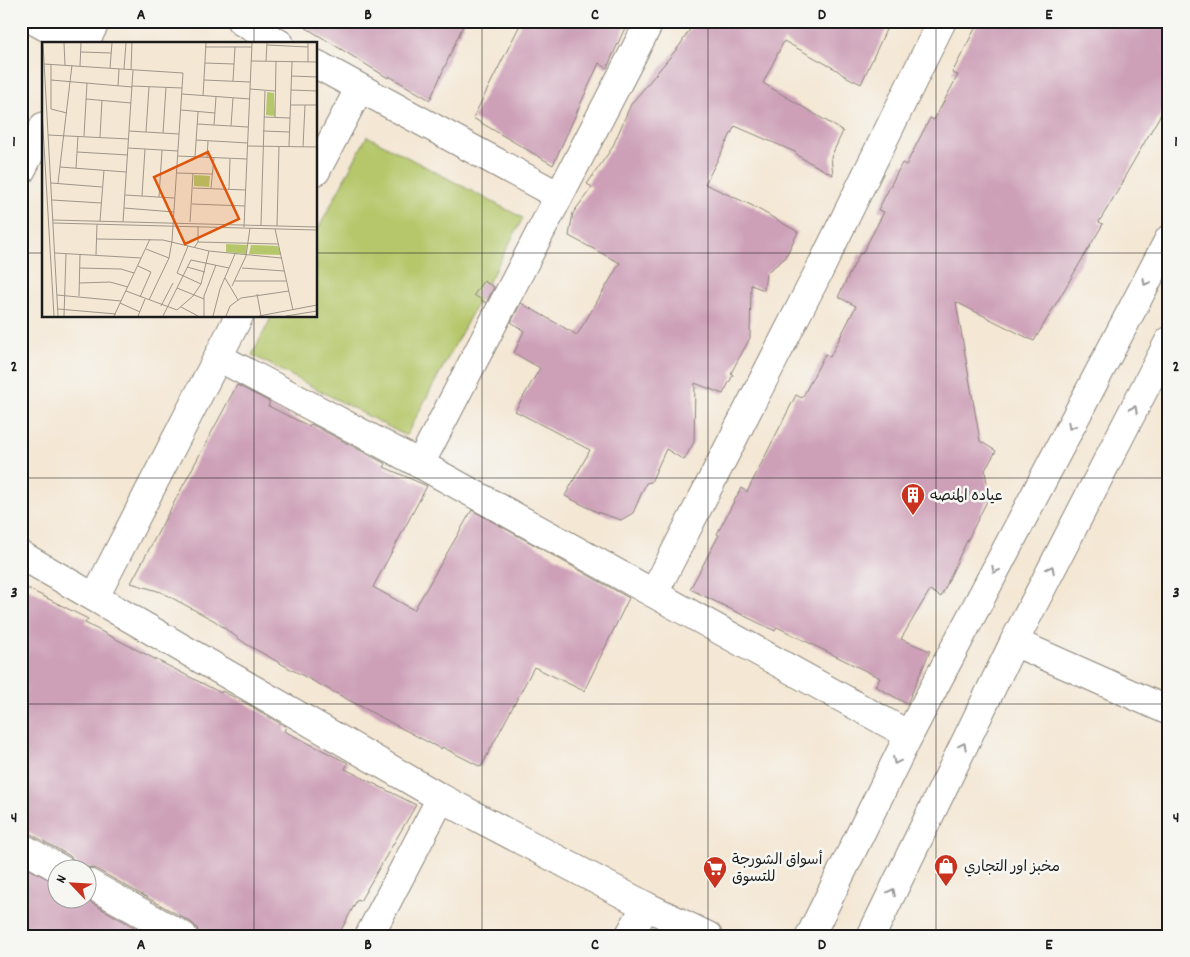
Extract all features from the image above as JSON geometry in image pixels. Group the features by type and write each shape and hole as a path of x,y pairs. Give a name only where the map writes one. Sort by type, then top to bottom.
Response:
{"street":[{"path":"35,21 72,42"},
{"path":"85,42 96,21"},
{"path":"241,21 277,42"},
{"path":"420,464 650,21"},
{"path":"654,593 818,273 942,21"},
{"path":"318,65 559,196"},
{"path":"318,167 360,89"},
{"path":"21,171 42,130"},
{"path":"810,936 909,735 1169,239"},
{"path":"95,597 238,318"},
{"path":"871,936 1014,642 1169,341"},
{"path":"218,357 420,464 909,735"},
{"path":"21,555 441,798 646,906 708,936"},
{"path":"1014,642 1169,711"},
{"path":"369,936 441,798"},
{"path":"21,847 48,862"},
{"path":"98,889 183,936"},
{"path":"629,936 646,906"}],"green space":[{"path":"367,136 523,218 406,436 252,355 271,318 318,318 318,229"}],"building":[{"path":"295,21 465,21 430,100 389,76 388,78"},
{"path":"522,21 628,21 607,68 599,63 553,165 473,118"},
{"path":"695,21 890,21 861,84 784,41 763,83 843,131 831,157 833,175 800,157 795,152 735,126 705,184 751,205 798,232 785,258 766,273 764,290 751,285 750,338 731,373 733,375 723,394 695,383 694,442 684,460 666,449 651,482 646,483 633,513 621,520 597,512 565,496 590,450 515,411 540,368 514,353 524,331 511,322 521,303 577,335 620,263 569,236 573,213 592,187 587,184 612,148 631,104 680,45"},
{"path":"979,21 1169,21 1169,100 1099,222 1103,224 1034,341 956,302 980,441 996,451 985,470 989,497 941,597 930,590 901,639 930,651 907,704 875,686 880,678 777,627 775,631 690,589 719,535 717,534 741,488 747,492 796,395 802,398 825,354 830,357 856,306 838,297 860,253 862,254 884,212 878,210 902,163 906,165 930,118 934,120 958,75 952,73"},
{"path":"483,281 494,287 486,303 474,295"},
{"path":"237,385 270,402 268,406 309,426 311,424 386,464 384,467 427,486 373,587 414,610 472,510 629,598 584,691 534,667 481,767 442,747 441,749 285,666 246,644 215,621 161,592 131,583"},
{"path":"21,585 88,619 85,623 221,693 222,691 249,705 286,727 284,731 348,763 345,769 416,805 360,901 357,900 338,936 199,936 197,928 191,922 98,870 98,860 73,860 70,856 29,833 21,831"},
{"path":"21,865 48,879 48,910 98,910 98,907 150,936 21,936"}],"place":[{"name":"عياده المنصه","path":"913,516"},
{"name":"مخبز اور التجاري","path":"946,887"},
{"name":"أسواق الشورجة للتسوق","path":"715,889"}]}
